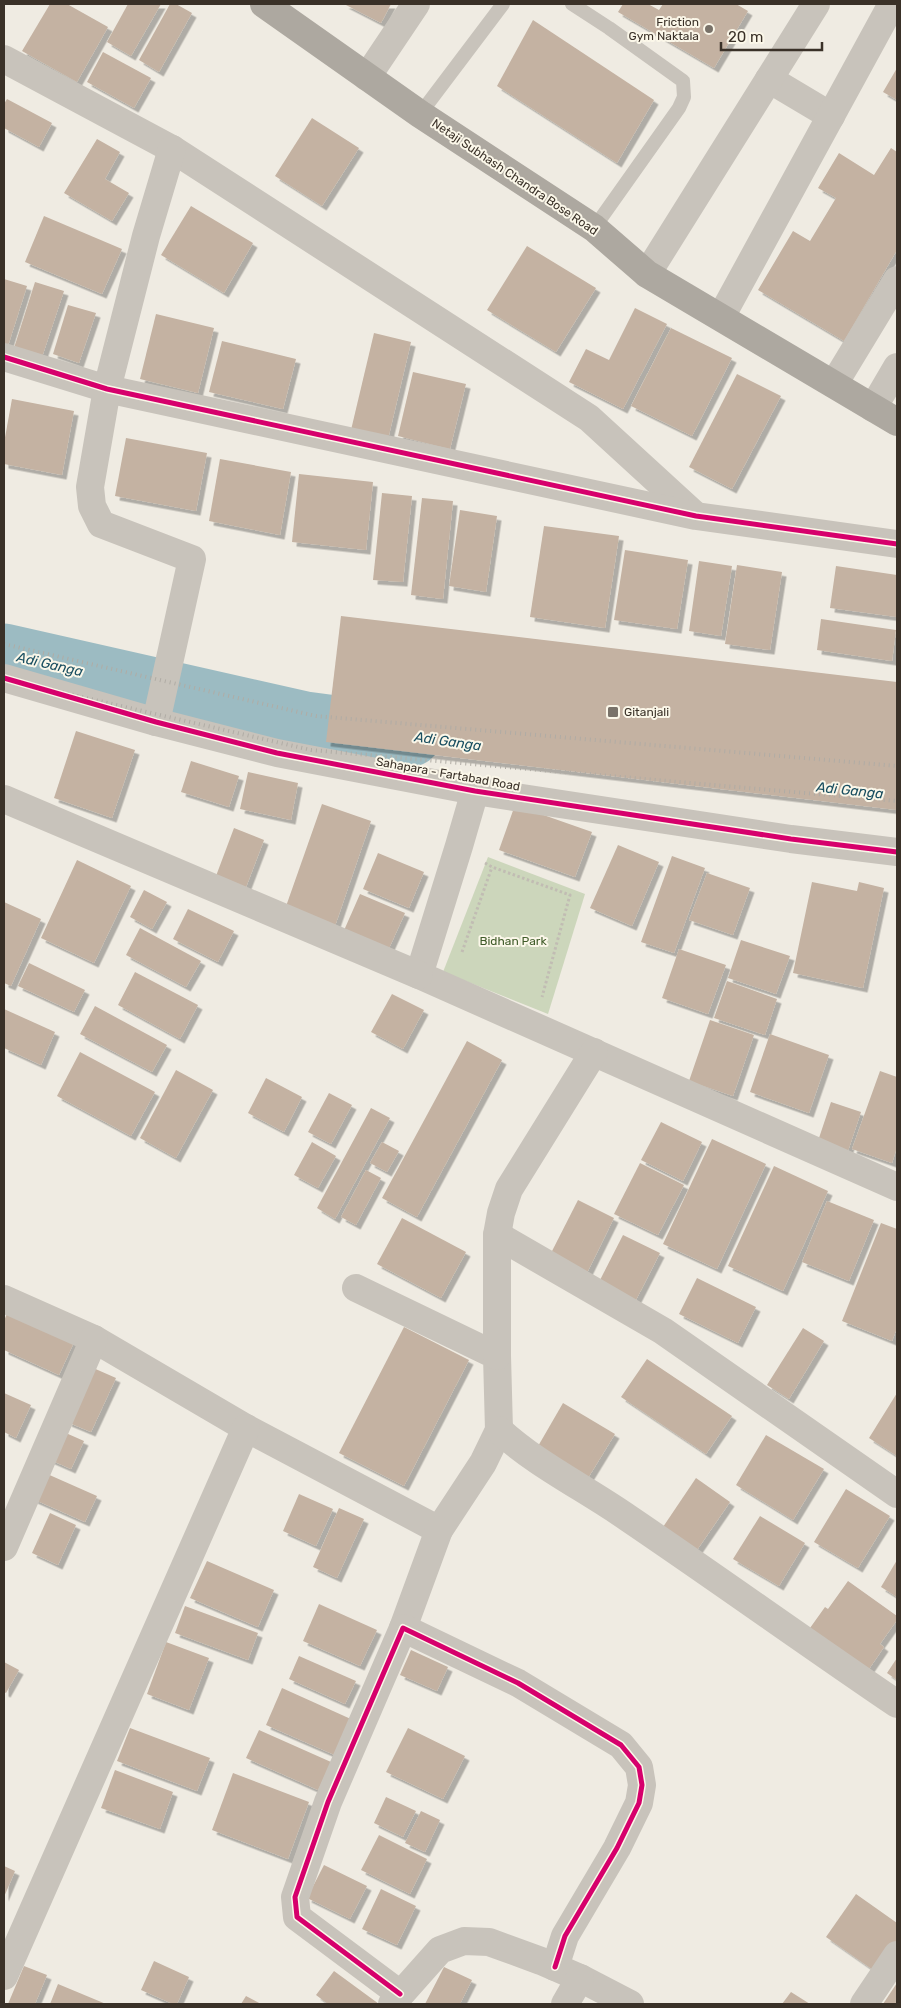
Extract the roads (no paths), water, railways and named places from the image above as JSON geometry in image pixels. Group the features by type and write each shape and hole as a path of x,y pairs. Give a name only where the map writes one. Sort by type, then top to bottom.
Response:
{"main road":[{"name":"Netaji Subhash Chandra Bose Road","path":"264,4 420,114 594,228 648,274 897,422"}],"street":[{"path":"367,77 416,4"},
{"path":"648,274 816,4"},
{"path":"721,317 892,4"},
{"path":"4,59 172,149 589,418 696,516"},
{"path":"769,80 831,116"},
{"path":"161,700 192,559 101,524 92,506 90,487 107,389 146,236 172,149"},
{"path":"834,384 897,280"},
{"path":"4,357 107,389 696,516 897,544"},
{"path":"873,408 897,367"},
{"name":"Sahapara - Fartabad Road","path":"4,678 161,700 277,753 474,790 790,839 897,852"},
{"path":"419,976 474,790"},
{"path":"4,799 594,1052 897,1187"},
{"path":"594,1052 509,1189 501,1213 496,1235 499,1430 483,1463 439,1530 403,1628 328,1802 295,1897 297,1917 396,1999 440,1950 464,1941 489,1942 555,1967 630,2004"},
{"path":"496,1235 663,1331 897,1494"},
{"path":"356,1288 497,1356"},
{"path":"4,1299 94,1339 246,1428 439,1530"},
{"path":"4,1547 94,1339"},
{"path":"4,1976 246,1428"},
{"path":"499,1430 518,1447 626,1517 803,1641 897,1704"},
{"path":"403,1628 518,1683 621,1745 639,1767 642,1785 639,1803 617,1848 565,1936 555,1967"},
{"path":"864,2004 897,1955"},
{"path":"565,2004 580,1978"}],"lane":[{"path":"420,114 503,4"},
{"path":"572,4 683,81 684,97 679,108 594,228"}],"waterway":[{"name":"Adi Ganga","path":"4,654 305,722 411,736"}],"railway":[{"path":"4,644 316,716 897,766"},
{"path":"4,679 311,750 897,801"}],"place":[{"name":"Friction Gym Naktala","path":"709,29"},
{"name":"Gitanjali","path":"613,712"}],"park label":[{"name":"Bidhan Park","path":"513,941"}]}
